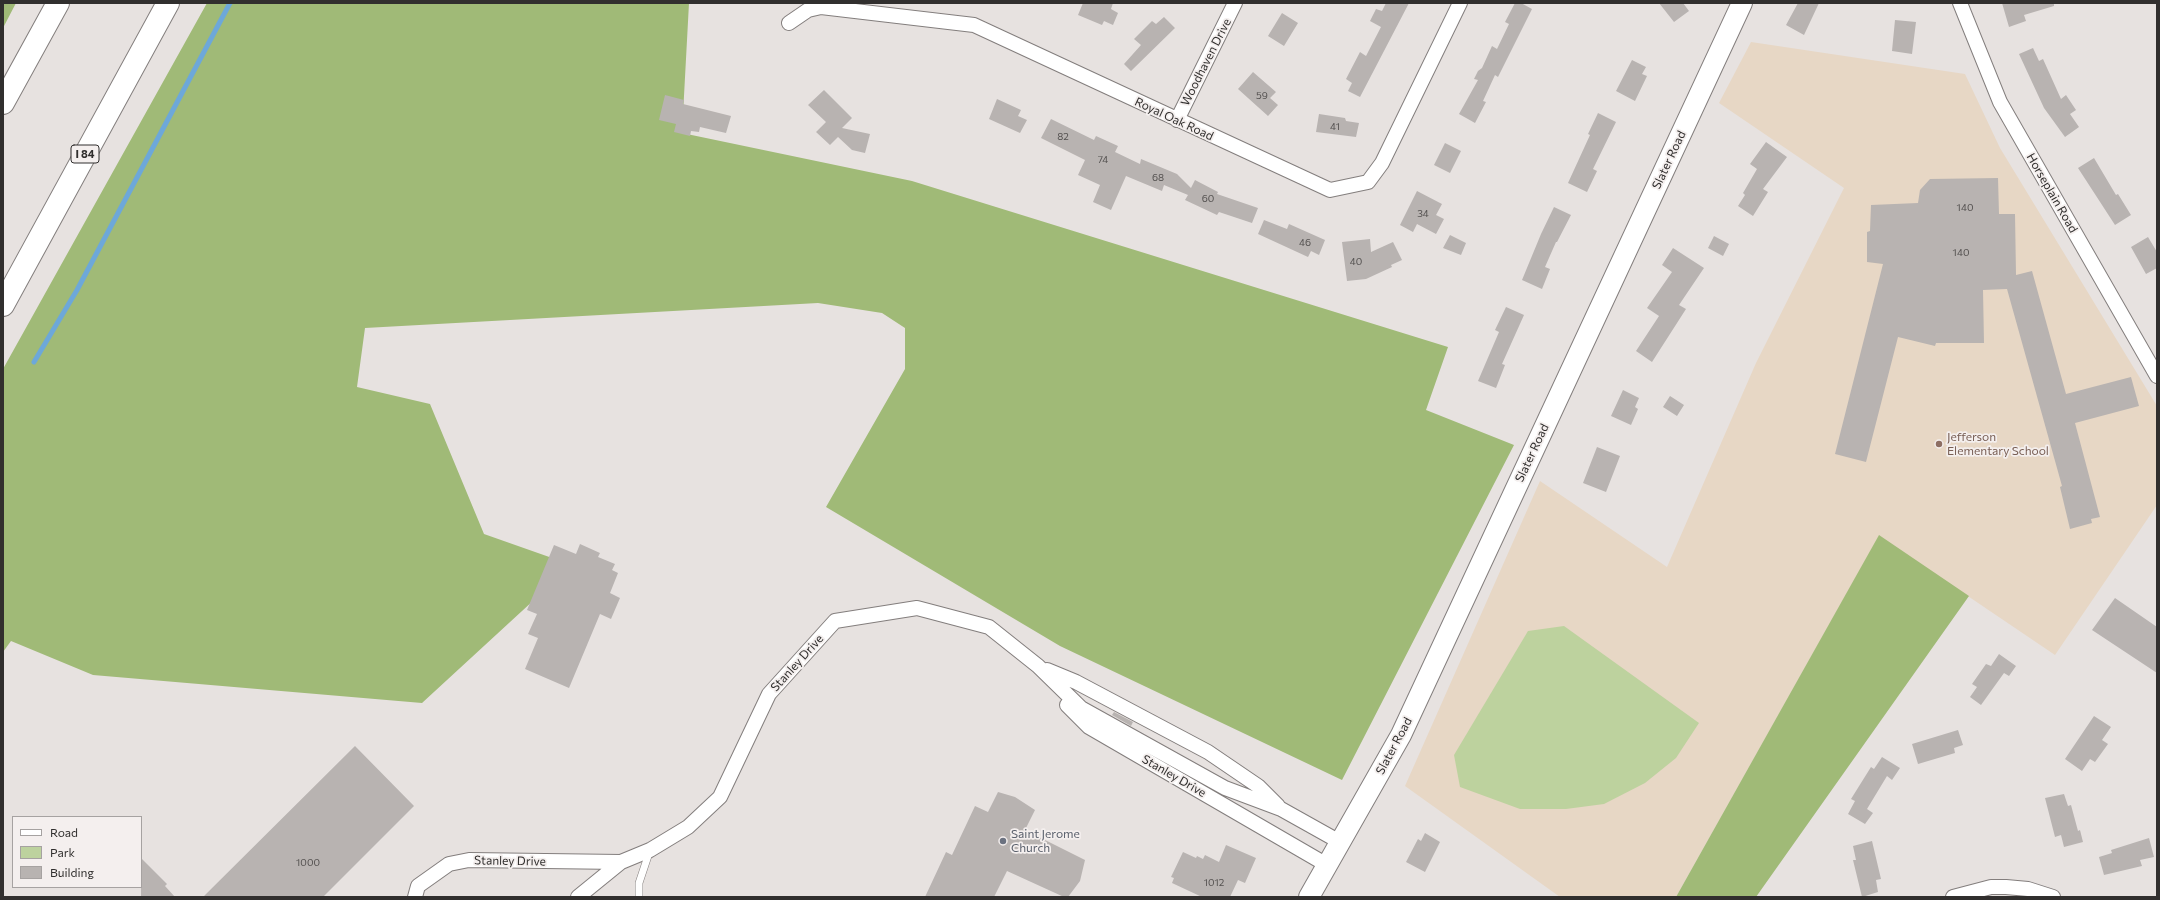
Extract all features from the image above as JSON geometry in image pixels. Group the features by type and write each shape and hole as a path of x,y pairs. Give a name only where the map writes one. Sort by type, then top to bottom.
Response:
{"highway":[{"path":"3,103 58,3"},
{"name":"I 84","path":"3,305 168,3"}],"main road":[{"name":"Slater Road","path":"1309,897 1401,735 1742,3"}],"street":[{"name":"Woodhaven Drive","path":"1177,120 1235,3"},
{"name":"Royal Oak Road","path":"789,23 808,10 821,7 974,25 1330,190 1368,182 1382,163 1460,3"},
{"name":"Horseplain Road","path":"1960,3 2000,102 2157,376"},
{"name":"Stanley Drive","path":"578,897 620,862 650,850 688,827 720,797 770,694 835,621 917,608 989,627 1038,666 1081,708 1225,788 1281,809 1340,842"},
{"name":"Stanley Drive","path":"1038,666 1076,682 1208,752 1258,786 1281,809"},
{"name":"Stanley Drive","path":"1038,666 1059,698 1089,727 1327,865"},
{"name":"Stanley Drive","path":"415,897 418,886 449,864 469,860 620,862"},
{"path":"1953,897 1991,887 2006,887 2028,889 2053,897"}],"lane":[{"path":"639,897 639,882 650,850"}],"shaded area":[{"name":"Jefferson Elementary School","path":"1751,42 1965,74 2000,148 2157,406 2157,505 2055,655 1879,536 1676,897 1560,897 1405,786 1540,481 1667,567 1756,363 1844,188 1719,103"}],"green space":[{"path":"3,3 16,3 3,28"},
{"path":"207,3 689,3 682,133 912,181 1448,347 1426,410 1514,445 1342,780 1060,646 826,507 905,369 905,328 882,313 818,303 365,328 357,387 430,404 484,534 572,565 422,703 93,675 11,641 3,652 3,369"},
{"path":"1879,535 1969,596 1756,897 1676,897"},
{"path":"1564,626 1699,723 1676,758 1645,783 1604,804 1566,809 1520,809 1460,787 1454,755 1528,631"}],"building":[{"path":"1083,3 1113,3 1111,9 1118,13 1113,25 1104,21 1102,25 1078,15"},
{"path":"1386,3 1409,3 1360,97 1348,91 1352,83 1346,79 1360,52 1366,56 1381,27 1370,21 1376,9 1382,11"},
{"path":"1515,3 1521,3 1532,9 1498,77 1495,75 1483,101 1486,102 1475,123 1459,114 1478,80 1474,79 1478,71 1482,68 1492,46 1497,49 1509,24 1505,22"},
{"path":"1659,3 1683,3 1689,11 1674,22"},
{"path":"1798,3 1819,3 1804,35 1786,25"},
{"path":"2002,3 2054,3 2054,6 2024,15 2026,21 2009,27"},
{"path":"1282,13 1298,23 1284,46 1268,36"},
{"path":"1164,17 1175,28 1131,71 1124,64 1141,45 1134,39 1152,21 1156,24"},
{"path":"1895,20 1916,22 1912,54 1892,51"},
{"path":"2033,48 2039,61 2043,59 2061,99 2066,95 2076,110 2070,114 2079,127 2065,137 2044,108 2019,54"},
{"path":"1632,60 1646,67 1642,74 1647,76 1635,101 1616,91"},
{"path":"1253,72 1276,92 1270,98 1278,105 1268,116 1238,89"},
{"path":"824,90 852,118 842,128 870,134 865,153 852,150 838,137 830,145 816,132 826,122 808,105"},
{"path":"665,95 684,100 683,104 731,116 726,133 700,127 699,132 691,131 690,136 674,132 676,124 659,120"},
{"path":"997,99 1021,110 1018,116 1027,120 1020,133 989,119"},
{"path":"1598,113 1616,122 1593,169 1597,171 1587,192 1568,183 1590,135 1588,134"},
{"path":"1319,114 1345,118 1346,121 1359,123 1356,137 1316,132"},
{"path":"1051,119 1094,140 1096,136 1118,146 1115,152 1140,164 1141,159 1177,174 1191,188 1195,180 1218,192 1217,194 1258,208 1252,223 1219,212 1217,215 1185,200 1188,195 1164,185 1162,191 1126,176 1111,210 1093,202 1100,185 1078,175 1085,160 1041,138"},
{"path":"1766,142 1787,157 1763,189 1768,192 1753,216 1738,206 1745,195 1743,193 1757,169 1750,164"},
{"path":"1445,143 1461,151 1450,173 1434,165"},
{"path":"2094,158 2116,195 2118,194 2131,215 2115,225 2078,168"},
{"path":"1998,178 1999,214 2015,214 2016,275 2032,271 2066,394 2131,377 2139,406 2075,423 2100,517 2091,519 2092,523 2070,529 2060,487 2062,486 2007,289 1983,290 1984,343 1936,343 1935,346 1898,337 1866,462 1835,454 1883,264 1867,262 1867,232 1870,231 1871,205 1918,203 1920,190 1930,179"},
{"path":"1417,191 1442,204 1436,215 1444,219 1436,234 1417,224 1413,232 1400,225"},
{"path":"1554,207 1571,215 1556,242 1545,267 1550,269 1542,289 1522,280"},
{"path":"1264,220 1287,229 1289,224 1325,240 1319,255 1311,251 1308,257 1258,234"},
{"path":"1450,235 1466,243 1461,255 1443,248"},
{"path":"1714,236 1729,244 1723,256 1708,248"},
{"path":"2148,237 2157,252 2157,268 2146,274 2131,247"},
{"path":"1370,239 1371,252 1393,242 1402,260 1391,265 1392,267 1366,279 1347,281 1342,242"},
{"path":"1673,248 1704,268 1679,305 1686,309 1652,362 1636,351 1659,316 1647,308 1672,272 1662,265"},
{"path":"1506,307 1524,315 1502,364 1505,365 1496,388 1478,381 1499,332 1495,330"},
{"path":"1623,390 1639,398 1635,407 1638,409 1631,425 1611,416"},
{"path":"1670,396 1684,405 1677,416 1663,407"},
{"path":"1597,447 1620,456 1606,492 1583,483"},
{"path":"580,544 600,553 598,557 615,564 612,570 618,573 610,593 620,598 611,619 600,614 569,688 525,669 538,638 528,634 537,614 527,610 554,545 576,554"},
{"path":"2115,598 2157,627 2157,673 2092,630"},
{"path":"1999,654 2016,666 2009,676 2004,673 1981,705 1970,697 1977,687 1972,684 1986,664 1991,666"},
{"path":"1114,712 1133,722 1131,726 1112,715"},
{"path":"2094,716 2111,727 2102,740 2108,744 2095,762 2090,759 2082,771 2065,759"},
{"path":"1958,730 1963,745 1954,748 1955,753 1918,764 1912,744"},
{"path":"355,746 414,806 323,897 203,897"},
{"path":"1882,757 1900,768 1892,780 1887,776 1867,809 1873,813 1865,824 1848,814 1855,801 1851,799 1871,767 1874,769"},
{"name":"Saint Jerome Church","path":"998,792 1015,797 1035,810 1025,830 1085,860 1080,881 1068,897 1064,897 1007,871 994,897 925,897 946,852 952,855 975,806 988,812"},
{"path":"2064,794 2068,806 2071,805 2078,831 2080,830 2083,842 2064,847 2061,835 2055,837 2045,798"},
{"path":"1425,833 1440,842 1425,872 1406,862 1418,839 1421,841"},
{"path":"2149,838 2154,857 2140,860 2142,866 2104,875 2099,857 2112,853 2111,850"},
{"path":"1872,841 1881,879 1876,880 1878,892 1862,897 1853,860 1856,860 1853,846"},
{"path":"1226,845 1256,858 1245,883 1238,880 1230,897 1202,897 1172,883 1174,878 1171,877 1183,852 1196,858 1197,856 1203,859 1205,855 1219,862"},
{"path":"142,859 167,884 165,886 175,897 141,897"}],"waterway":[{"path":"34,362 77,290 230,3"}],"place":[{"name":"Jefferson Elementary School","path":"1939,444"},
{"name":"Saint Jerome Church","path":"1003,841"}]}
